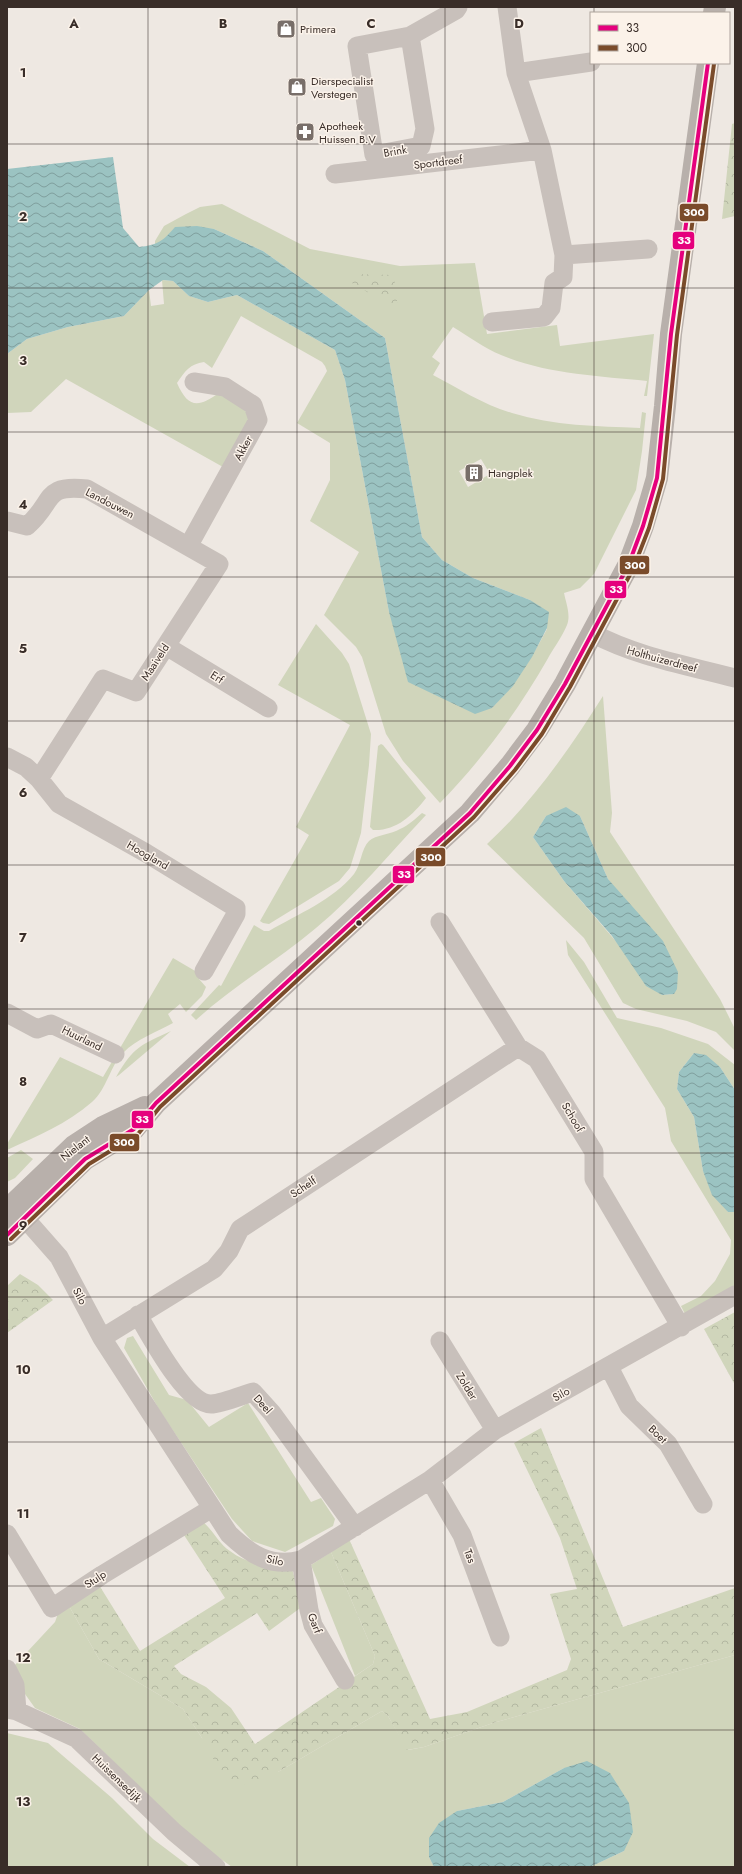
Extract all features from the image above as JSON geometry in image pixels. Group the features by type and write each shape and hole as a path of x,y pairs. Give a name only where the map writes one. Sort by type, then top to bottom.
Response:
{"street":[{"name":"Brink","path":"410,36 426,129 421,146 374,154 357,46 410,36 456,10 458,7"},
{"path":"492,322 544,317 551,308 554,283 563,277 564,255 542,150 516,73 507,7"},
{"path":"516,73 590,62"},
{"name":"Nielant","path":"7,1235 13,1208 74,1146 103,1127 156,1103 482,801 537,730 565,684 628,566 643,526 657,478 671,334 708,64"},
{"name":"Sportdreef","path":"335,174 542,150"},
{"path":"564,255 648,248"},
{"name":"Akker","path":"189,545 258,420 253,404 225,387 194,382"},
{"name":"Landouwen","path":"7,521 27,526 36,518 54,492 68,487 87,489 189,545 220,564"},
{"name":"Maaiveld","path":"39,779 103,679 136,692 220,564"},
{"name":"Holthuizerdreef","path":"592,633 616,646 653,658 735,678"},
{"name":"Erf","path":"166,646 268,708"},
{"name":"Hoogland","path":"7,756 26,767 39,779 59,804 146,853 236,908 236,914 204,970"},
{"name":"Schoof","path":"440,922 518,1047 536,1059 572,1115 594,1152 594,1179 681,1327"},
{"name":"Huurland","path":"7,1013 37,1029 52,1024 115,1054"},
{"name":"Schelf","path":"102,1338 214,1269 230,1251 240,1229 518,1047"},
{"name":"Silo","path":"13,1208 59,1257 102,1338 229,1534 245,1548 266,1560 289,1563 301,1560 430,1480 495,1430 681,1327"},
{"path":"681,1327 735,1295"},
{"name":"Deel","path":"138,1315 175,1377 198,1400 211,1404 253,1392 272,1413 355,1527"},
{"name":"Zolder","path":"440,1341 495,1430"},
{"name":"Boet","path":"609,1367 629,1406 668,1444 703,1504"},
{"name":"Tas","path":"430,1480 462,1535 500,1637"},
{"name":"Stulp","path":"7,1534 52,1608 102,1575 212,1508"},
{"name":"Garf","path":"301,1560 309,1610 313,1625 345,1680"},
{"path":"7,1669 16,1685 12,1710"},
{"name":"Huissensedijk","path":"12,1710 76,1738 174,1832 216,1867"}],"green space":[{"path":"735,123 735,216 722,219 732,124"},
{"path":"222,204 310,249 400,266 475,263 487,334 557,325 560,346 654,334 647,396 644,396 647,381 591,376 554,370 518,361 495,352 453,327 432,357 440,363 433,375 491,406 512,413 544,421 576,425 640,428 642,412 646,413 636,490 594,574 580,588 564,593 568,609 568,621 563,634 524,698 498,735 470,770 440,803 403,761 386,734 362,657 356,647 324,615 359,552 310,521 330,480 330,443 297,423 327,371 322,362 241,316 212,368 204,362 191,366 185,372 177,383 185,397 190,401 199,403 212,398 219,393 227,395 249,414 247,428 223,467 66,379 31,412 7,413 7,354 27,339 68,327 124,316 149,290 151,306 164,304 162,280 173,281 189,296 208,302 237,295 335,350 345,380 389,612 492,708 508,690 522,670 547,629 530,600 473,578 442,560 422,537 385,338 263,251 214,229 176,227 163,241 155,245 155,241 164,226 200,207","holes":["481,459 490,474 468,487 459,471"]},
{"path":"354,274 394,275 398,310 352,283"},
{"path":"316,624 342,653 349,664 371,734 361,833 350,868 339,881 269,924 263,923 260,921 309,835 296,827 350,725 278,685"},
{"path":"603,696 612,813 610,832 720,999 735,1029 735,1051 716,1032 687,1021 636,1009 623,1003 584,938 487,844 504,828 550,774","holes":["546,816 580,816 608,879 674,994 662,995 564,881 533,837"]},
{"path":"381,744 426,798 415,811 403,821 389,828 373,830 370,827 378,746"},
{"path":"422,813 426,815 359,888 331,915 286,952 225,996 196,1020 191,1015 219,985 221,986 254,925 264,931 269,931 326,899 346,883 354,874 364,848 369,841 375,837 397,831 412,822"},
{"path":"566,940 584,962 617,1018 661,1028 708,1044 735,1065 735,1090 720,1067 694,1053 679,1072 677,1089 694,1117 703,1171 728,1212 735,1212 735,1288 685,1314 681,1306 701,1296 715,1281 730,1254 731,1240 671,1141 665,1108 568,955"},
{"path":"173,958 202,975 199,979 206,987 202,996 186,1012 180,1004 168,1014 173,1023 128,1048 115,1064 97,1097 82,1110 51,1129 7,1150 7,1144 60,1057 103,1077"},
{"path":"171,1031 116,1077 133,1053 145,1044"},
{"path":"21,1150 33,1159 15,1178 7,1182 7,1158"},
{"path":"20,1274 38,1285 53,1300 7,1333 7,1286"},
{"path":"735,1312 735,1385 704,1329"},
{"path":"133,1336 169,1395 187,1400 209,1427 248,1403 311,1502 321,1498 335,1519 333,1526 285,1552 252,1541 232,1519 160,1411 124,1348 127,1338"},
{"path":"541,1428 623,1627 735,1588 735,1655 493,1723 424,1747 407,1750 388,1716 382,1711 278,1772 239,1786 225,1780 202,1738 183,1709 99,1659 69,1606 99,1585 140,1651 225,1598 182,1532 202,1521 226,1548 237,1556 260,1564 292,1569 303,1606 269,1631 257,1613 174,1666 181,1674 206,1687 231,1708 255,1744 373,1664 375,1656 331,1552 349,1539 430,1719 467,1712 567,1670 571,1659 550,1594 577,1589 560,1538 514,1443"},
{"path":"331,1552 375,1656 373,1664 355,1676 311,1565"},
{"path":"69,1606 99,1659 183,1709 202,1738 278,1772 382,1711 388,1716 408,1750 424,1747 493,1723 735,1655 735,1867 590,1867 624,1851 564,1768 503,1802 457,1811 429,1857 434,1867 232,1867 196,1841 80,1729 35,1708 25,1694 15,1665 55,1622 60,1608"},
{"path":"7,1733 48,1743 112,1798 153,1839 190,1867 7,1867"}],"water":[{"path":"113,157 123,228 139,247 160,242 175,227 197,226 214,229 263,251 385,338 422,537 442,560 473,578 530,600 549,612 547,628 532,657 513,686 492,708 475,714 408,682 389,612 345,380 335,350 237,295 208,302 189,296 173,281 163,280 149,290 124,316 68,327 27,339 7,354 7,169"},
{"path":"566,807 580,816 608,879 663,941 678,972 677,989 674,994 662,995 646,986 612,936 564,881 533,837 546,816"},
{"path":"694,1053 706,1055 720,1067 735,1090 735,1212 728,1212 712,1195 703,1171 694,1117 677,1089 679,1072"},
{"path":"587,1761 610,1773 629,1803 633,1832 624,1851 590,1867 434,1867 429,1857 429,1838 439,1823 457,1811 503,1802 564,1768"}],"transit line":[{"name":"33","path":"7,1235 85,1159 134,1129 156,1103 470,813 510,766 537,730 565,684 628,566 643,526 657,478 671,334 708,64"},
{"name":"300","path":"11,1239 89,1164 138,1134 160,1107 474,817 515,770 542,734 570,687 633,569 649,528 663,479 677,335 714,64"}],"place":[{"name":"Primera","path":"286,29"},
{"name":"Dierspecialist Verstegen","path":"297,87"},
{"name":"Apotheek Huissen B.V","path":"305,132"},
{"name":"Hangplek","path":"474,473"}]}
